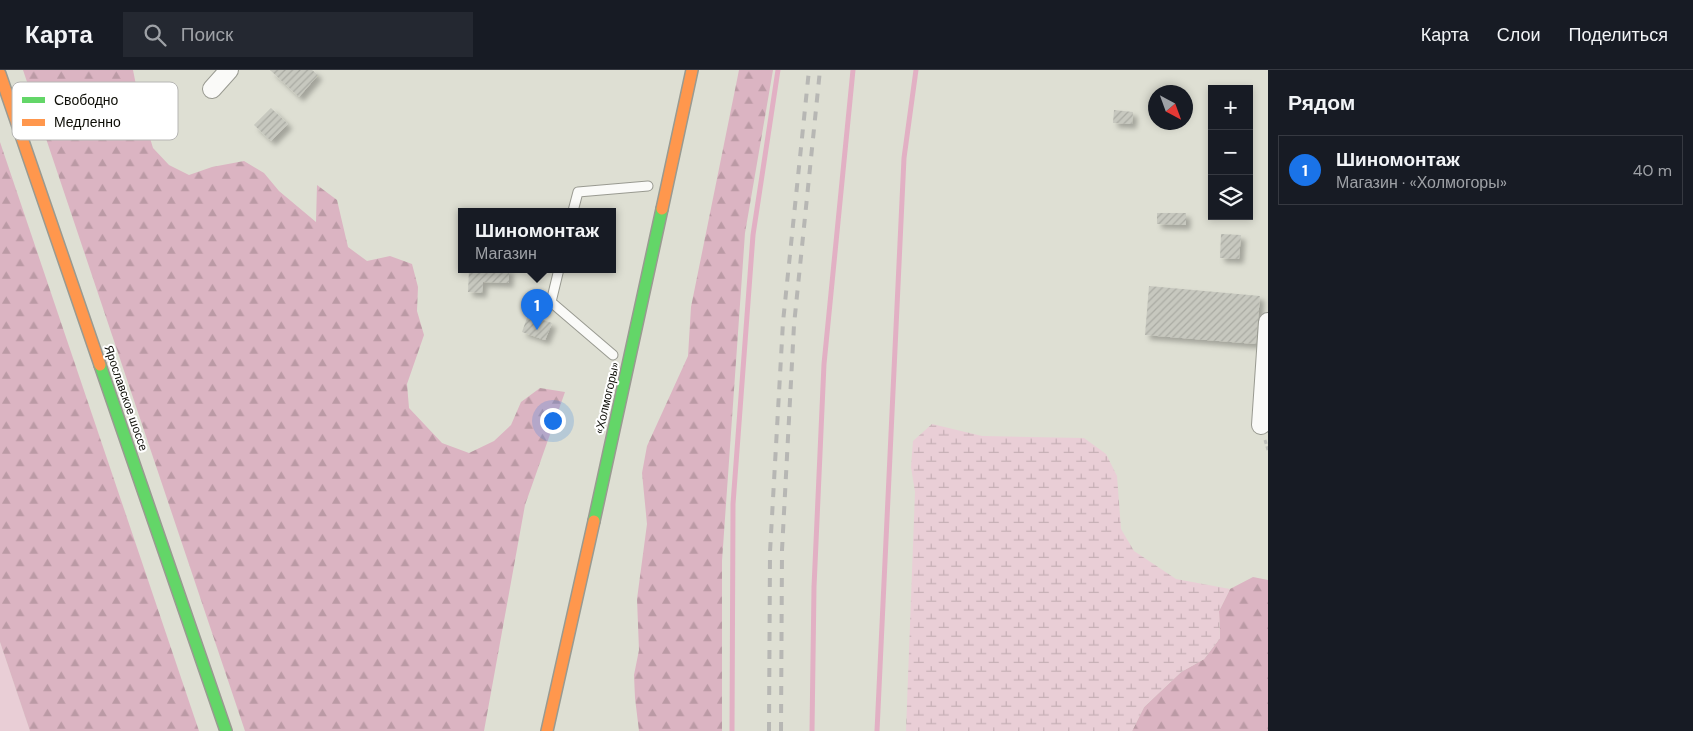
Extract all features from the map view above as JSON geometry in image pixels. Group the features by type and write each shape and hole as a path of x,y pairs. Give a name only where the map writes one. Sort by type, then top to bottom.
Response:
{"main road":[{"name":"«Холмогоры»","path":"547,731 630,362 692,70"},
{"name":"Ярославское шоссе","path":"0,74 12,109"},
{"name":"Ярославское шоссе","path":"23,140 226,731"}],"street":[{"path":"212,89 229,70"},
{"path":"1261,425 1268,322"}],"lane":[{"path":"574,208 578,192 648,186"},
{"path":"558,273 551,302 612,355"}],"green space":[{"path":"23,70 133,70 135,82 27,82"},
{"path":"739,70 773,70 745,233 722,561 722,731 639,731 634,675 639,650 637,599 647,524 642,473 647,446 688,356 691,307"},
{"path":"47,140 151,140 153,148 169,165 189,175 212,167 244,161 264,173 279,191 316,222 317,185 337,200 348,247 367,261 390,256 412,264 418,287 417,311 424,335 407,384 409,408 442,443 469,453 494,441 511,425 521,402 540,388 565,392 525,505 484,731 245,731"},
{"path":"0,142 199,731 30,731 0,642"},
{"path":"932,424 982,436 1084,438 1106,454 1117,476 1121,529 1134,551 1176,579 1230,589 1219,611 1220,638 1204,659 1181,672 1144,707 1132,731 906,731 915,492 911,467 913,441"},
{"path":"1253,577 1268,580 1268,731 1132,731 1144,707 1181,672 1204,659 1220,638 1219,611 1230,589"},
{"path":"0,642 30,731 0,731"}],"building":[{"path":"270,70 312,70 318,75 299,97"},
{"path":"271,108 288,124 271,141 254,125"},
{"path":"1114,110 1133,112 1132,124 1113,123"},
{"path":"1157,213 1186,213 1186,225 1157,224"},
{"path":"1221,234 1241,235 1239,259 1220,258"},
{"path":"469,273 509,273 509,283 483,282 482,293 468,292"},
{"path":"1149,286 1260,296 1256,344 1145,335"},
{"path":"528,315 552,323 545,340 522,332"}],"waterway":[{"path":"732,731 733,504 753,235 778,70"},
{"path":"812,731 814,587 824,364 853,70"},
{"path":"877,731 904,158 916,70"}],"railway":[{"path":"769,731 770,552 783,322 809,70"},
{"path":"781,731 782,550 794,325 820,70"}],"traffic: fast":[{"path":"594,521 662,209"},
{"path":"100,365 226,731"}],"traffic: slow":[{"path":"662,209 692,70"},
{"path":"0,74 12,109"},
{"path":"23,140 100,365"},
{"path":"547,731 594,521"}],"place":[{"name":"Шиномонтаж","path":"537,330"}]}
